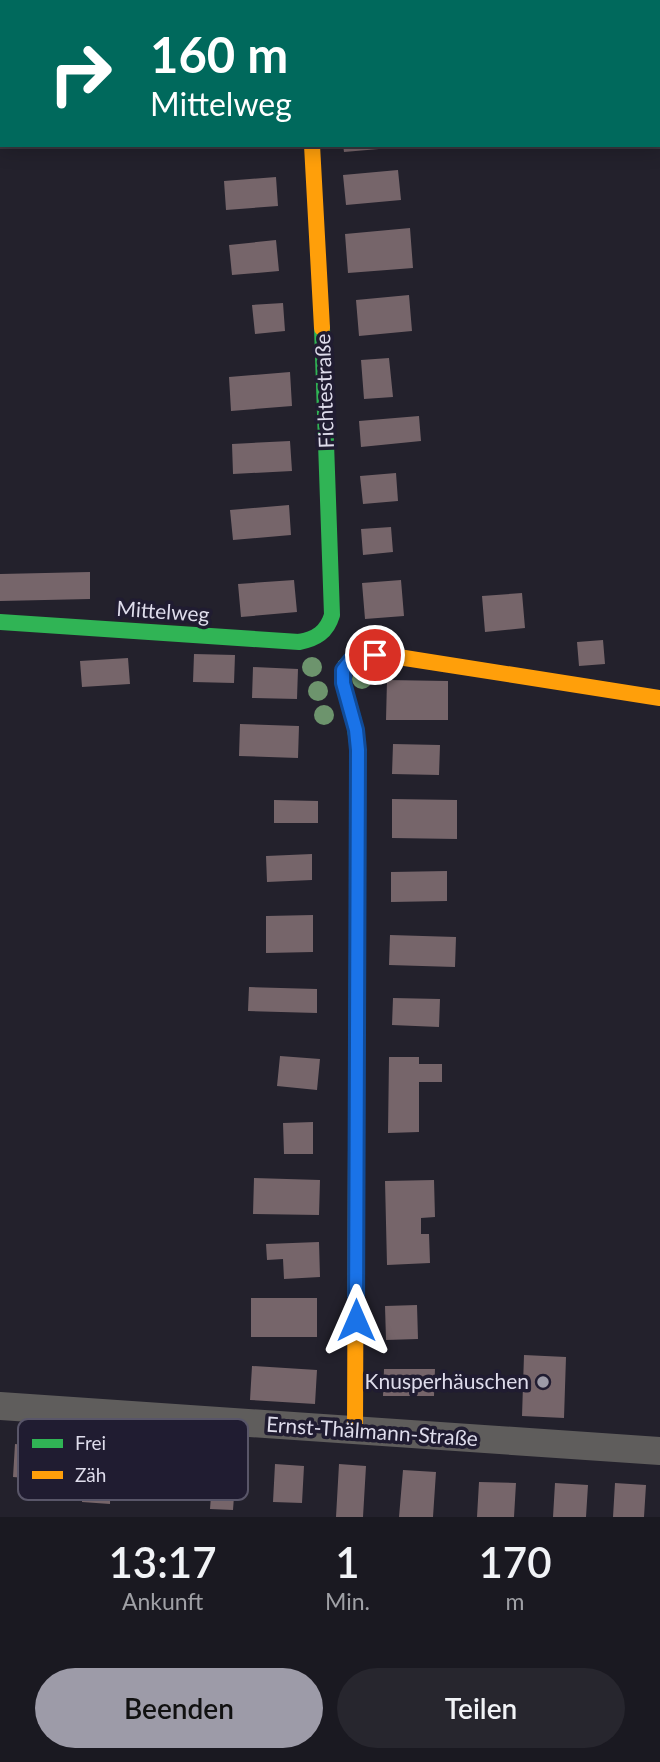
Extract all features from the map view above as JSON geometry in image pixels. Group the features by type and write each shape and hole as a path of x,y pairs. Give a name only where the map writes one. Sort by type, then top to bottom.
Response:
{"street":[{"name":"Fichtestraße","path":"312,147 324,362 332,615 329,626 322,633"},
{"name":"Mittelweg","path":"0,622 299,642 322,633"},
{"path":"355,1431 358,750 356,730 343,683 343,670 348,663 364,656 392,656 660,698"},
{"name":"Ernst-Thälmann-Straße","path":"0,1406 185,1419"},
{"name":"Ernst-Thälmann-Straße","path":"248,1423 660,1451"}],"building":[{"path":"343,147 402,147 344,152"},
{"path":"398,170 401,200 346,205 343,175"},
{"path":"276,177 278,206 226,210 224,181"},
{"path":"410,228 413,268 348,273 345,234"},
{"path":"276,240 279,271 232,275 229,245"},
{"path":"409,295 412,331 359,336 356,300"},
{"path":"283,303 285,331 255,334 252,305"},
{"path":"389,358 393,397 364,399 361,360"},
{"path":"290,372 292,406 231,411 229,377"},
{"path":"419,416 421,441 361,447 359,421"},
{"path":"290,441 292,471 233,474 232,444"},
{"path":"396,473 398,501 363,504 360,476"},
{"path":"289,505 291,535 233,540 230,510"},
{"path":"391,527 393,552 363,555 361,529"},
{"path":"90,572 90,599 0,601 0,574"},
{"path":"294,580 297,612 241,617 238,584"},
{"path":"401,580 404,616 365,619 362,583"},
{"path":"522,593 525,628 485,632 482,596"},
{"path":"603,640 605,664 579,666 577,642"},
{"path":"194,654 235,655 234,683 193,682"},
{"path":"128,658 130,684 82,687 80,661"},
{"path":"253,667 298,669 297,699 252,698"},
{"path":"387,680 448,681 448,720 386,720"},
{"path":"240,724 299,726 298,758 239,756"},
{"path":"393,744 440,745 439,775 392,774"},
{"path":"392,799 457,800 457,839 392,838"},
{"path":"274,800 318,801 318,823 274,823"},
{"path":"312,854 312,880 267,882 266,856"},
{"path":"447,871 447,901 391,902 391,872"},
{"path":"313,915 313,952 266,953 266,916"},
{"path":"390,935 456,937 455,967 389,965"},
{"path":"249,987 317,989 317,1013 248,1011"},
{"path":"393,998 440,999 439,1027 392,1025"},
{"path":"280,1056 320,1059 317,1090 277,1086"},
{"path":"389,1057 419,1057 419,1064 442,1064 442,1082 419,1082 419,1132 388,1133"},
{"path":"313,1122 313,1154 284,1154 283,1123"},
{"path":"254,1178 320,1180 319,1215 253,1214"},
{"path":"434,1180 435,1217 421,1218 421,1234 429,1234 430,1263 387,1265 385,1181"},
{"path":"319,1242 320,1277 284,1279 283,1259 267,1260 266,1244"},
{"path":"251,1298 317,1298 317,1337 251,1337"},
{"path":"417,1305 418,1339 386,1340 385,1306"},
{"path":"524,1355 566,1357 564,1418 522,1416"},
{"path":"252,1366 317,1370 315,1404 250,1400"},
{"path":"384,1369 435,1369 434,1396 383,1396"},
{"path":"15,1444 18,1444 18,1477 13,1477"},
{"path":"275,1464 304,1466 302,1503 273,1502"},
{"path":"339,1464 366,1466 363,1517 336,1517"},
{"path":"403,1470 436,1472 433,1517 399,1517"},
{"path":"479,1482 516,1483 514,1517 477,1517"},
{"path":"555,1483 588,1485 586,1517 553,1517"},
{"path":"615,1483 646,1485 644,1517 613,1517"},
{"path":"82,1500 110,1500 110,1504"},
{"path":"211,1500 234,1500 233,1510 210,1509"}],"traffic: fast":[{"path":"0,622 299,642 320,634 332,615 322,328"},
{"path":"345,666 342,680 354,721 358,750 356,1149"}],"traffic: slow":[{"path":"312,147 322,328"},
{"path":"345,666 359,657 392,656 660,698"},
{"path":"355,1431 356,1149"}],"place":[{"name":"Knusperhäuschen","path":"543,1382"}],"route":[{"path":"356,1320 358,750 356,730 342,675 351,660 375,655"}]}
